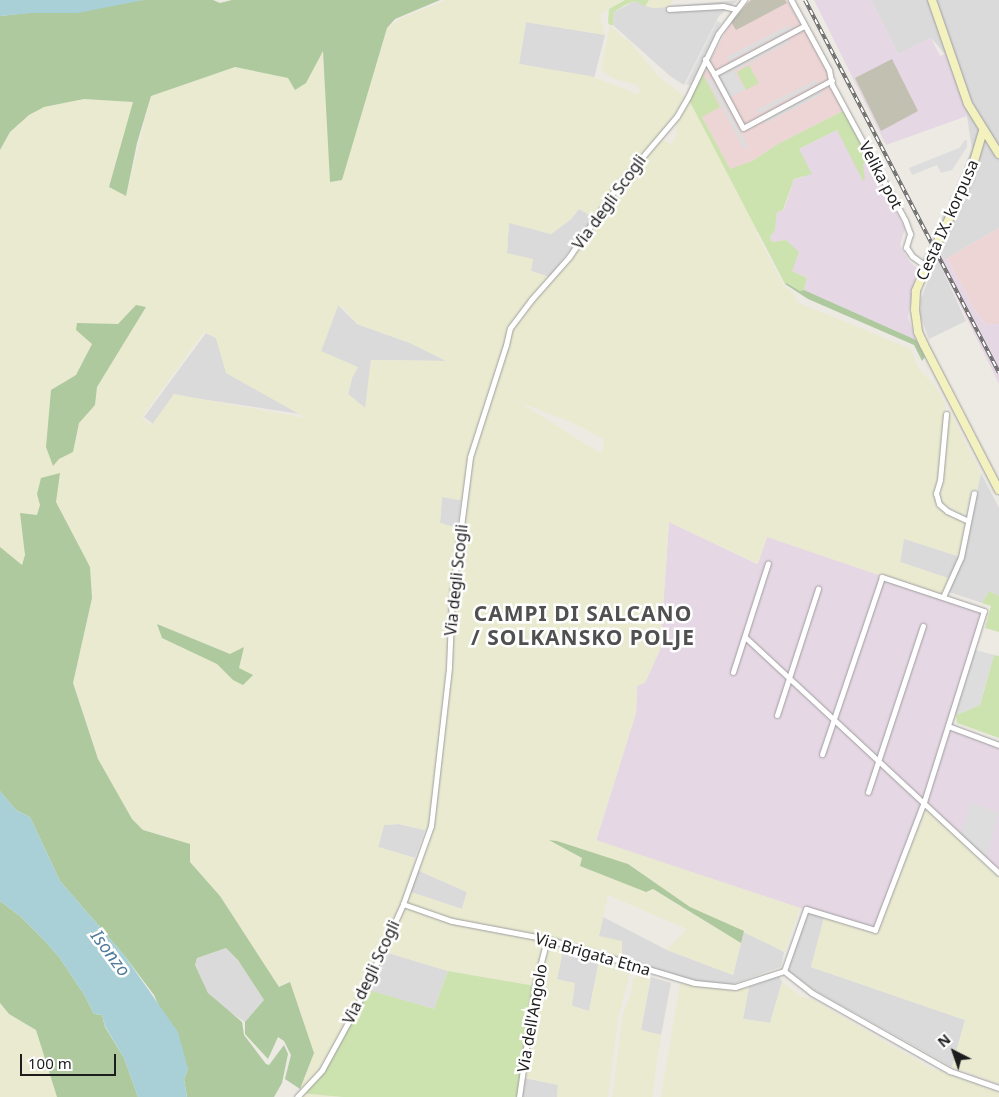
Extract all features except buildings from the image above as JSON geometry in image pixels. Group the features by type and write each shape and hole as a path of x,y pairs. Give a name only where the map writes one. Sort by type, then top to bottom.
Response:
{"main road":[{"path":"932,0 968,104 999,154"},
{"name":"Cesta IX. korpusa","path":"983,131 969,178 916,290 915,310 918,332 999,490"}],"street":[{"path":"744,0 735,9 718,34 705,59 743,128 832,80"},
{"name":"Velika pot","path":"792,0 804,26 829,70 832,85 905,220 910,234 906,247 912,256 926,266"},
{"path":"669,9 722,6 735,9"},
{"path":"714,74 804,26"},
{"name":"Via degli Scogli","path":"298,1097 322,1070 357,1006 403,904 431,826 449,667 452,596 470,457 510,328 531,300 569,257 616,188 677,116 705,59"},
{"path":"946,414 940,480 936,493 939,504 947,511 968,521"},
{"path":"943,597 961,557 974,493"},
{"path":"733,672 768,563"},
{"path":"822,754 882,577 984,611 924,802 875,930 806,909 784,971 812,993 950,1071 999,1088"},
{"path":"777,715 818,589"},
{"path":"868,792 923,626"},
{"path":"745,637 999,872"},
{"path":"948,726 999,745"},
{"name":"Via Brigata Etna","path":"403,904 452,921 546,939 695,983 735,987 784,971"},
{"name":"Via dell'Angolo","path":"519,1097 535,986 546,939"}],"shaded area":[{"path":"738,0 719,16 684,85 670,76 613,25 614,12 635,1 653,8"},
{"path":"750,0 787,0 827,70 830,87 843,111 778,144 752,161 730,170 691,96 731,22"},
{"path":"751,0 785,0 787,3 736,30 731,22"},
{"path":"814,0 871,0 898,54 931,38 940,56 945,54 967,116 886,145"},
{"path":"871,0 999,0 999,228 947,258 944,258 941,254 935,234 972,149 967,116 945,54 931,38 898,54"},
{"path":"717,21 721,23 690,86 686,84"},
{"path":"526,22 605,35 594,78 519,64"},
{"path":"789,25 791,29 729,61 727,57"},
{"path":"787,38 789,42 734,71 745,90 730,97 720,77 721,73"},
{"path":"892,59 918,111 881,131 855,78"},
{"path":"712,79 748,147 744,149 708,81"},
{"path":"816,80 818,83 758,114 756,110"},
{"path":"819,89 822,94 766,123 764,119"},
{"path":"837,130 863,165 866,163 877,174 905,229 900,245 909,261 917,268 908,317 916,340 804,290 807,278 792,271 792,246 786,240 772,242 770,237 775,230 777,212 784,210 794,179 804,177 799,149"},
{"path":"967,140 967,147 952,170 941,173 937,165 912,175 909,168 959,148"},
{"path":"579,209 593,217 549,277 531,271 507,253 509,222 551,234 570,220"},
{"path":"999,228 999,324 986,325 974,309 947,258"},
{"path":"941,254 944,258 947,258 974,309 986,325 999,324 999,384 937,258"},
{"path":"937,258 966,321 929,339 920,315 921,299"},
{"path":"338,305 357,324 410,343 447,361 371,360 366,409 348,394 352,378 321,351"},
{"path":"206,333 216,338 227,373 300,414 174,395 153,424 144,417"},
{"path":"981,473 999,508 999,596 989,591 982,603 949,592 953,580 900,562 904,538 963,558"},
{"path":"442,497 461,500 457,528 440,523"},
{"path":"669,522 757,564 767,536 984,611 948,726 999,745 999,873 924,803 875,930 803,909 596,841 636,713 637,686 660,650"},
{"path":"972,649 994,655 980,705 956,715 952,713"},
{"path":"971,803 999,813 986,860 960,835"},
{"path":"399,824 425,830 415,858 378,847 384,825"},
{"path":"417,870 467,892 462,909 410,892"},
{"path":"808,913 824,918 811,967 965,1020 952,1067 814,990 788,971"},
{"path":"603,917 667,950 733,975 744,931 784,952 781,967 732,984 696,981 622,959 599,936"},
{"path":"226,948 238,960 264,1000 245,1022 221,1006 208,993 195,965 197,958"},
{"path":"563,950 599,961 589,1011 572,1006 557,979"},
{"path":"385,952 448,971 434,1009 369,991"},
{"path":"779,976 782,982 770,1023 743,1019 749,987"},
{"path":"651,977 671,983 661,1035 641,1030"},
{"path":"525,1078 558,1085 557,1097 522,1097"}],"green space":[{"path":"144,0 213,0 220,3 232,0 440,0 395,19 387,28 342,180 330,182 323,51 306,83 295,90 288,78 235,67 151,96 137,143 126,196 109,187 133,102 84,99 44,107 29,115 10,132 0,150 0,16"},
{"path":"446,0 624,0 600,14 605,35 526,22 519,64 590,76 637,94 641,91 637,85 612,78 601,69 610,25 625,40 627,38 658,76 685,97 659,137 671,145 677,135 676,123 690,98 761,233 756,233 784,285 795,295 797,302 911,349 918,368 936,387 945,404 946,414 936,493 939,504 968,521 961,557 904,539 900,562 951,579 943,597 767,537 758,564 669,522 660,650 645,683 637,686 636,713 596,840 800,908 785,952 690,907 628,864 550,840 582,858 581,866 652,889 741,943 733,975 667,950 687,929 608,895 599,936 622,941 622,962 547,939 535,986 448,971 382,951 357,1006 322,1070 300,1093 343,1097 299,1097 299,1093 314,1053 289,982 279,987 220,896 169,837 143,830 132,819 98,759 73,683 92,598 90,567 56,502 37,494 40,505 37,515 20,514 25,555 21,566 0,547 0,150 10,133 29,115 44,107 84,99 134,102 109,187 126,196 151,96 235,67 288,78 323,50 330,182 342,180 387,28 402,18","holes":["579,209 595,218 569,257 510,328 507,338 505,332 549,277 531,271 533,259 507,253 509,223 551,234 570,220","136,305 146,307 97,387 95,405 79,423 73,452 59,459 53,465 51,390 76,375 92,343 76,330 118,324","338,306 345,309 357,324 410,343 446,361 371,360 365,408 348,394 352,378 358,367 321,351","204,332 216,338 226,373 306,418 174,394 151,426 142,417","519,402 573,423 603,439 604,448 600,453","442,497 464,501 460,529 440,523","157,624 230,654 244,648 239,668 252,675 233,680 217,664 162,638","399,824 428,831 415,869 467,892 462,909 408,891 415,858 378,847 384,825"]},
{"path":"625,0 649,0 645,6 635,1 614,12 613,25 610,25 608,23 609,9"},
{"path":"649,0 673,0 669,7 653,8 645,6"},
{"path":"749,65 759,83 746,90 737,72"},
{"path":"703,74 720,107 702,117 730,169 752,161 778,144 843,111 877,174 873,178 865,163 863,165 865,179 863,181 837,130 799,149 812,174 794,179 783,210 777,212 775,230 770,237 772,242 786,240 799,252 792,271 807,278 804,290 800,291 788,283 785,284 689,100"},
{"path":"787,283 800,291 804,290 916,340 925,357 922,361 914,345 808,299 785,284"},
{"path":"136,305 146,307 97,387 95,405 79,423 73,452 59,459 53,466 46,447 51,390 76,375 92,344 76,330 77,323 118,324"},
{"path":"948,408 981,473 977,490 972,491 965,516 943,504 941,498"},
{"path":"60,473 56,502 90,567 92,598 73,683 98,759 132,819 143,830 190,844 190,862 220,896 279,987 290,982 314,1053 300,1089 285,1079 291,1055 284,1041 278,1037 268,1059 245,1034 245,1022 264,1000 238,960 226,948 197,958 195,965 208,993 242,1022 244,1035 266,1064 269,1065 284,1045 288,1054 282,1083 274,1097 187,1097 184,1079 188,1069 154,995 124,955 60,881 30,817 16,810 0,791 0,547 22,565 25,555 20,513 37,515 40,505 37,494 41,478"},
{"path":"989,591 999,596 999,632 985,628 991,606 982,603"},
{"path":"157,624 230,654 244,647 239,668 253,675 243,685 233,680 217,664 162,638"},
{"path":"994,655 999,656 999,738 957,723 956,715 980,705"},
{"path":"926,808 999,878 999,1084 952,1067 965,1020 811,967 824,918 876,934"},
{"path":"549,840 628,864 690,907 744,931 741,943 653,889 646,892 580,866 582,858"},
{"path":"0,901 21,917 43,939 59,957 85,996 94,1014 102,1015 105,1027 124,1058 138,1097 57,1097 36,1030 9,1014 0,1003"},
{"path":"550,944 563,950 557,979 575,983 572,1006 589,1011 599,961 631,970 619,1014 608,1097 557,1097 558,1085 525,1078 538,985"},
{"path":"448,971 535,986 519,1097 343,1097 299,1093 322,1070 365,989 434,1009"},
{"path":"639,976 650,979 641,1030 661,1035 652,1097 612,1097 623,1013 631,993 633,979"},
{"path":"681,979 695,986 737,990 749,987 743,1019 770,1023 782,982 800,996 814,1000 928,1067 999,1092 999,1097 661,1097"},
{"path":"0,1003 9,1014 36,1030 57,1097 0,1097"}],"water":[{"path":"0,0 144,0 78,13 32,13 0,16"},
{"name":"Isonzo","path":"0,791 16,810 30,817 60,881 124,955 178,1032 188,1069 184,1079 187,1097 138,1097 124,1058 105,1026 102,1015 94,1014 85,996 59,957 43,939 21,917 0,901"}],"railway":[{"path":"805,0 999,373"}],"district":[{"name":"CAMPI DI SALCANO / SOLKANSKO POLJE","path":"583,625"}]}
